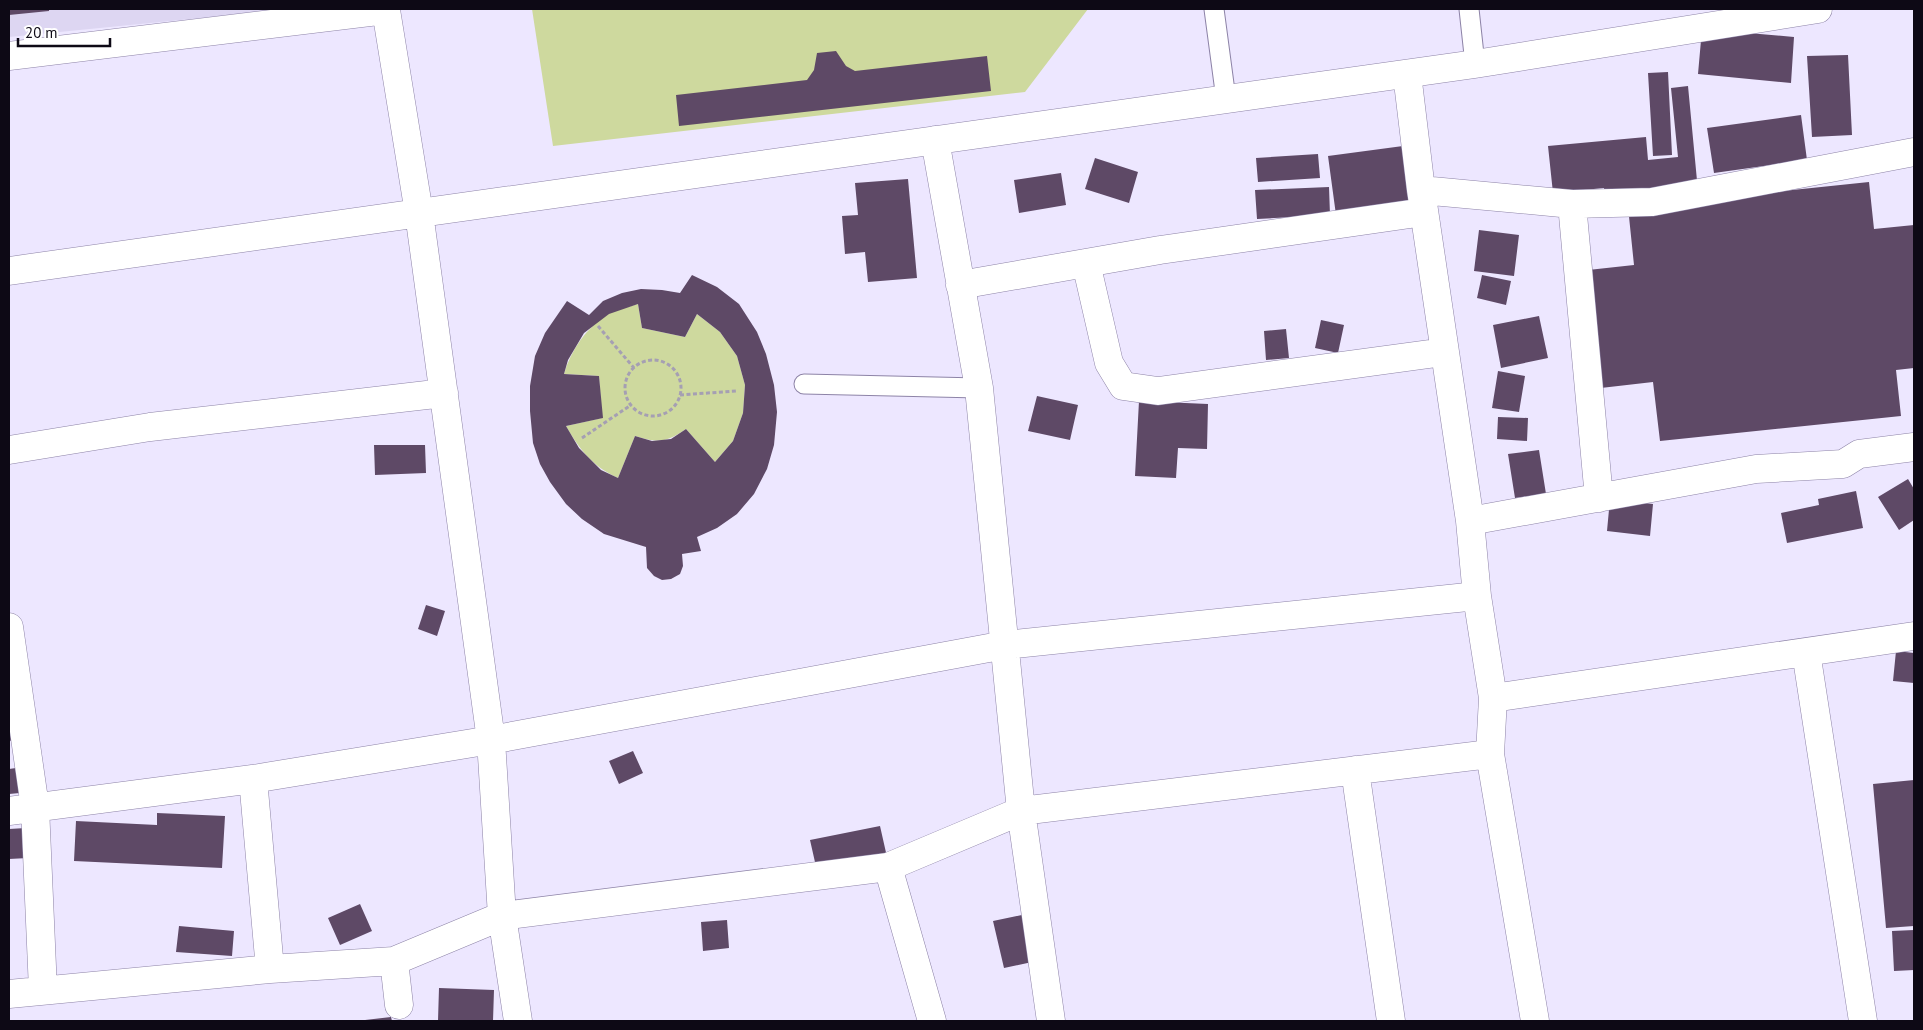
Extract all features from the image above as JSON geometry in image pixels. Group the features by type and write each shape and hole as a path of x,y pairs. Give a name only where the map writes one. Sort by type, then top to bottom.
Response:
{"street":[{"path":"9,56 386,9 444,393 491,740 502,916 518,1021"},
{"path":"9,271 1407,74 1818,9"},
{"path":"1407,74 1444,352 1470,521 1476,596 1493,698 1490,754 1535,1021"},
{"path":"935,140 979,388 1021,811 1051,1021"},
{"path":"960,285 1423,201 1572,204 1652,202 1914,152"},
{"path":"1572,204 1599,498"},
{"path":"1086,263 1109,363 1123,386 1158,391 1444,352"},
{"path":"9,450 150,427 444,393"},
{"path":"1470,521 1756,470 1843,464 1859,454 1914,447"},
{"path":"22,809 253,779 491,740 1005,646 1476,596"},
{"path":"9,627 22,809 43,990"},
{"path":"1493,698 1914,636"},
{"path":"1806,652 1863,1021"},
{"path":"9,994 270,969 394,961 502,916 888,867 1021,811 1490,754"},
{"path":"1355,770 1391,1021"},
{"path":"253,779 270,969"},
{"path":"888,867 932,1021"},
{"path":"394,961 399,1005"}],"lane":[{"path":"1214,9 1226,99"},
{"path":"1469,9 1475,64"},
{"path":"804,384 979,388"}],"path":[{"path":"598,326 634,368"},
{"path":"651,360 661,361 670,366 680,381 680,395 673,408 655,416 637,411 631,405 626,390 626,382 634,368 642,362 651,360"},
{"path":"680,395 736,391"},
{"path":"582,438 631,405"}],"shaded area":[{"path":"9,9 291,9 9,37"}],"green space":[{"path":"532,9 1088,9 1025,92 553,146"},
{"path":"638,304 642,328 685,337 697,314 720,332 737,356 745,385 743,413 733,441 715,462 686,429 673,437 656,441 635,436 618,478 601,468 588,457 576,443 566,426 602,418 599,376 564,374 575,348 586,333 608,314"}],"building":[{"path":"9,9 49,9 49,11 9,15"},
{"path":"1702,29 1794,37 1791,83 1698,74"},
{"path":"836,51 846,66 855,71 987,56 991,91 679,126 676,95 807,80 814,70 817,53"},
{"path":"1848,55 1852,135 1812,137 1807,56"},
{"path":"1668,72 1672,155 1653,156 1648,73"},
{"path":"1688,86 1698,191 1605,200 1604,188 1553,193 1548,146 1646,137 1648,160 1678,157 1671,88"},
{"path":"1801,115 1807,160 1714,173 1707,128"},
{"path":"1403,146 1411,205 1336,215 1328,156"},
{"path":"1318,154 1320,178 1258,182 1256,158"},
{"path":"1095,158 1138,172 1129,203 1085,189"},
{"path":"1061,173 1066,205 1019,213 1014,180"},
{"path":"908,179 917,278 868,282 865,252 845,254 842,216 858,215 855,183"},
{"path":"1869,182 1874,229 1914,225 1914,368 1896,370 1901,416 1660,441 1653,382 1592,389 1579,271 1634,265 1628,207"},
{"path":"1329,187 1330,215 1257,219 1255,190"},
{"path":"1479,230 1519,235 1514,276 1474,271"},
{"path":"692,275 717,287 739,304 757,332 766,354 774,385 777,412 774,445 767,469 754,494 737,514 717,528 697,537 701,551 682,554 683,566 680,574 671,579 662,580 654,576 647,568 646,547 604,534 582,519 566,504 550,482 540,464 533,443 530,386 535,356 545,333 567,301 589,315 603,301 622,293 641,289 680,293","holes":["638,304 642,328 685,337 697,314 720,332 737,356 745,385 743,413 733,441 715,462 686,429 671,439 652,441 635,436 618,478 601,470 579,448 566,426 603,418 599,376 564,374 568,360 584,333 609,314"]},
{"path":"1482,275 1511,281 1506,305 1477,298"},
{"path":"1539,316 1548,358 1501,368 1493,325"},
{"path":"1321,320 1344,325 1338,353 1315,348"},
{"path":"1286,329 1289,358 1266,360 1264,331"},
{"path":"1498,371 1525,376 1519,412 1492,408"},
{"path":"1037,396 1078,405 1070,440 1028,431"},
{"path":"1139,401 1208,404 1207,449 1178,448 1176,478 1135,476"},
{"path":"1498,417 1528,418 1527,441 1497,439"},
{"path":"374,445 425,445 426,473 375,475"},
{"path":"1539,450 1546,494 1515,498 1508,454"},
{"path":"1908,479 1914,489 1914,520 1899,530 1878,497"},
{"path":"1856,491 1863,528 1787,543 1781,513 1819,505 1818,499"},
{"path":"1610,499 1653,504 1650,536 1607,531"},
{"path":"426,605 445,611 437,636 418,629"},
{"path":"1896,651 1914,653 1914,683 1893,681"},
{"path":"9,716 14,740 9,741"},
{"path":"633,751 643,773 619,784 609,761"},
{"path":"16,768 20,793 9,794 9,769"},
{"path":"1914,780 1914,926 1886,928 1873,784"},
{"path":"157,813 225,816 222,868 74,861 76,821 157,825"},
{"path":"880,826 887,857 817,871 810,840"},
{"path":"26,828 28,858 9,859 9,829"},
{"path":"360,904 372,931 340,945 328,918"},
{"path":"1036,912 1046,959 1004,968 993,921"},
{"path":"727,920 729,948 703,951 701,922"},
{"path":"179,926 234,931 232,956 176,952"},
{"path":"1914,930 1914,970 1894,971 1892,931"},
{"path":"439,988 494,990 493,1021 438,1021"},
{"path":"391,1017 392,1021 365,1021 365,1020"}]}
